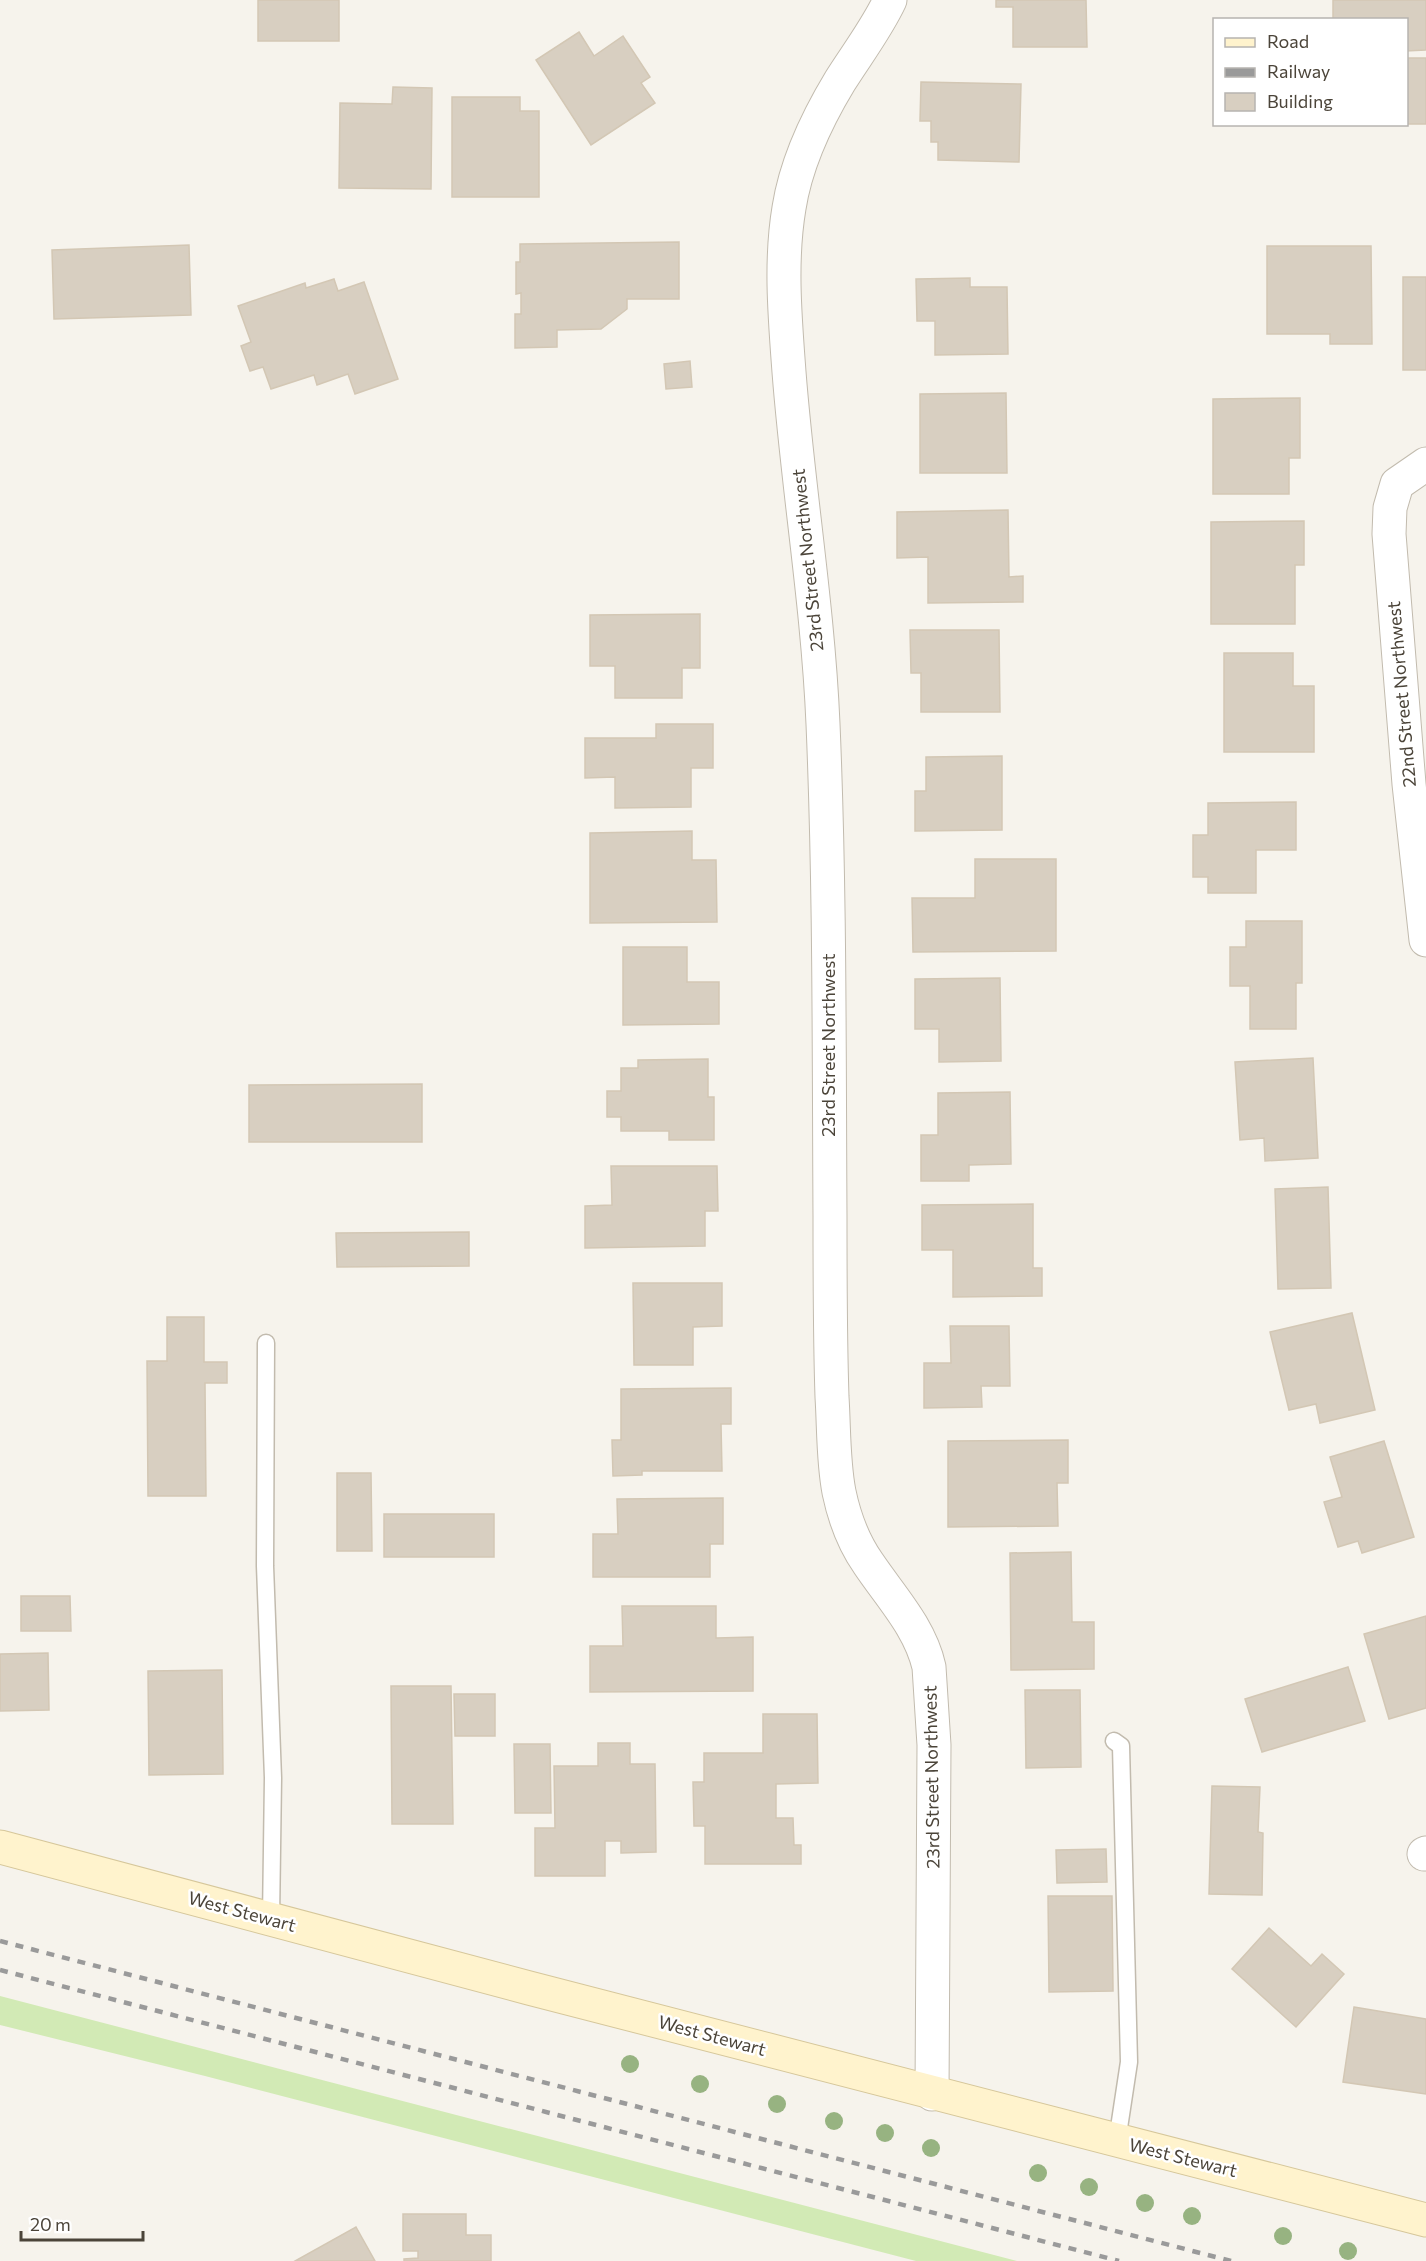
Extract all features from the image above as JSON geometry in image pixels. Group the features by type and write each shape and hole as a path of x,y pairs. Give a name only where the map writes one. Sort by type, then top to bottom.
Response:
{"street":[{"name":"23rd Street Northwest","path":"890,0 814,128 795,178 788,211 785,255 787,343 793,418 811,571 823,716 828,860 830,1346 835,1451 839,1490 849,1524 865,1559 916,1635 929,1667 934,1745 932,2094"},
{"name":"22nd Street Northwest","path":"1426,464 1398,484 1390,508 1389,534 1409,784 1426,940"},
{"name":"West Stewart","path":"0,1847 932,2094 1426,2220"}],"lane":[{"path":"266,1343 265,1566 273,1778 271,1919"},
{"path":"1114,1741 1121,1746 1129,2062 1117,2141"}],"green space":[{"path":"0,1996 1017,2261 916,2261 0,2025"}],"building":[{"path":"258,0 339,0 339,41 258,41"},
{"path":"996,0 1086,0 1087,47 1013,47 1013,7 996,7"},
{"path":"1333,0 1426,0 1426,50 1408,51 1408,18 1333,18"},
{"path":"579,32 594,56 623,36 650,77 641,83 655,103 591,145 536,60"},
{"path":"1408,58 1426,58 1426,124 1408,124"},
{"path":"921,82 1021,84 1019,162 938,160 938,142 931,142 931,121 920,121"},
{"path":"393,87 432,88 431,189 339,188 340,103 392,104"},
{"path":"452,97 520,97 520,111 539,111 539,197 452,197"},
{"path":"679,242 679,299 627,299 627,309 601,329 557,330 557,347 515,348 515,314 521,314 521,293 516,294 516,262 520,262 520,244"},
{"path":"189,245 191,315 54,319 52,250"},
{"path":"1267,246 1371,246 1372,344 1330,344 1330,334 1267,334"},
{"path":"1403,277 1426,277 1426,370 1403,370"},
{"path":"970,278 970,287 1007,287 1008,354 935,355 935,321 917,321 916,279"},
{"path":"334,279 338,291 364,282 398,379 355,394 348,374 317,385 314,375 271,389 263,367 250,371 241,346 251,342 238,306 305,283 306,288"},
{"path":"690,361 692,387 666,389 664,364"},
{"path":"1006,393 1007,473 920,473 920,394"},
{"path":"1300,398 1300,458 1289,458 1289,494 1213,494 1213,399"},
{"path":"1008,510 1009,577 1023,576 1023,602 928,603 928,557 897,558 897,512"},
{"path":"1304,521 1304,565 1295,565 1295,624 1211,624 1211,522"},
{"path":"700,614 700,668 682,668 682,698 615,698 615,666 590,666 590,615"},
{"path":"910,630 999,630 1000,712 921,712 921,673 911,673"},
{"path":"1224,653 1293,653 1293,686 1314,686 1314,752 1224,752"},
{"path":"656,724 713,724 713,768 691,768 691,807 615,808 615,777 585,778 585,738 656,738"},
{"path":"1002,756 1002,830 915,831 915,791 926,791 926,757"},
{"path":"1296,802 1296,850 1256,850 1256,893 1208,893 1208,877 1193,877 1193,835 1208,835 1208,803"},
{"path":"692,831 692,860 716,860 717,922 590,923 590,833"},
{"path":"975,859 1056,859 1056,951 913,952 912,898 975,898"},
{"path":"1246,921 1302,921 1302,983 1296,983 1296,1029 1250,1029 1250,986 1230,986 1230,947 1246,947"},
{"path":"623,947 687,947 687,982 719,982 719,1024 623,1025"},
{"path":"1000,978 1001,1061 939,1062 939,1029 915,1029 915,979"},
{"path":"1313,1058 1318,1158 1265,1161 1264,1138 1240,1140 1235,1062"},
{"path":"708,1059 708,1097 714,1097 714,1140 669,1140 669,1131 621,1131 621,1117 607,1117 607,1091 621,1091 621,1068 638,1068 638,1060"},
{"path":"422,1084 422,1142 249,1142 249,1085"},
{"path":"1010,1092 1011,1164 969,1165 969,1181 921,1181 921,1135 938,1135 938,1093"},
{"path":"611,1166 717,1166 718,1211 705,1211 705,1246 585,1248 585,1206 612,1205"},
{"path":"1328,1187 1331,1288 1278,1289 1275,1189"},
{"path":"1033,1204 1033,1268 1042,1268 1042,1296 953,1297 953,1250 922,1250 922,1205"},
{"path":"469,1232 469,1266 337,1267 336,1233"},
{"path":"633,1283 722,1283 722,1326 693,1327 693,1365 634,1365"},
{"path":"1352,1313 1375,1410 1320,1423 1316,1404 1289,1410 1270,1332"},
{"path":"167,1317 204,1317 204,1362 227,1362 227,1383 205,1383 206,1496 148,1496 147,1361 167,1361"},
{"path":"950,1326 1009,1326 1010,1386 981,1386 982,1407 924,1408 924,1363 951,1363"},
{"path":"731,1388 731,1424 721,1424 722,1471 642,1471 642,1475 613,1476 612,1440 621,1440 621,1389"},
{"path":"1068,1440 1068,1483 1057,1483 1058,1526 948,1527 948,1441"},
{"path":"1384,1441 1414,1537 1362,1553 1358,1541 1338,1547 1324,1502 1342,1497 1330,1457"},
{"path":"337,1473 371,1473 372,1551 337,1551"},
{"path":"723,1498 723,1544 710,1544 710,1577 593,1577 593,1534 618,1534 617,1499"},
{"path":"384,1514 494,1514 494,1557 384,1557"},
{"path":"1071,1552 1072,1622 1094,1622 1094,1669 1011,1670 1010,1553"},
{"path":"21,1596 70,1596 71,1631 21,1631"},
{"path":"622,1606 716,1606 716,1638 753,1637 753,1691 590,1692 590,1646 623,1646"},
{"path":"1426,1616 1426,1708 1389,1719 1364,1634"},
{"path":"48,1653 49,1710 0,1711 0,1654"},
{"path":"1348,1667 1365,1721 1262,1752 1245,1699"},
{"path":"222,1670 223,1774 149,1775 148,1671"},
{"path":"391,1686 451,1686 453,1824 392,1824"},
{"path":"1025,1690 1080,1690 1081,1767 1026,1768"},
{"path":"454,1694 495,1694 495,1736 455,1736"},
{"path":"763,1714 817,1714 818,1783 776,1784 776,1818 793,1818 794,1845 801,1845 801,1864 705,1864 705,1826 694,1826 693,1782 704,1782 704,1753 763,1753"},
{"path":"598,1743 630,1743 630,1764 655,1764 656,1852 621,1853 621,1841 605,1841 605,1876 535,1876 535,1828 555,1828 554,1766 598,1766"},
{"path":"514,1744 550,1744 551,1813 515,1813"},
{"path":"1212,1786 1260,1787 1258,1832 1263,1833 1262,1895 1209,1894"},
{"path":"1106,1849 1107,1882 1057,1883 1056,1850"},
{"path":"1048,1896 1112,1896 1113,1991 1049,1992"},
{"path":"1269,1928 1311,1966 1322,1954 1344,1974 1296,2027 1232,1969"},
{"path":"1354,2007 1426,2019 1426,2094 1343,2082"},
{"path":"403,2214 466,2214 466,2235 491,2235 491,2261 404,2261 404,2259 418,2258 418,2251 403,2251"},
{"path":"356,2227 375,2261 295,2261"}],"railway":[{"path":"0,1941 1231,2261"},
{"path":"0,1970 1119,2261"}]}
